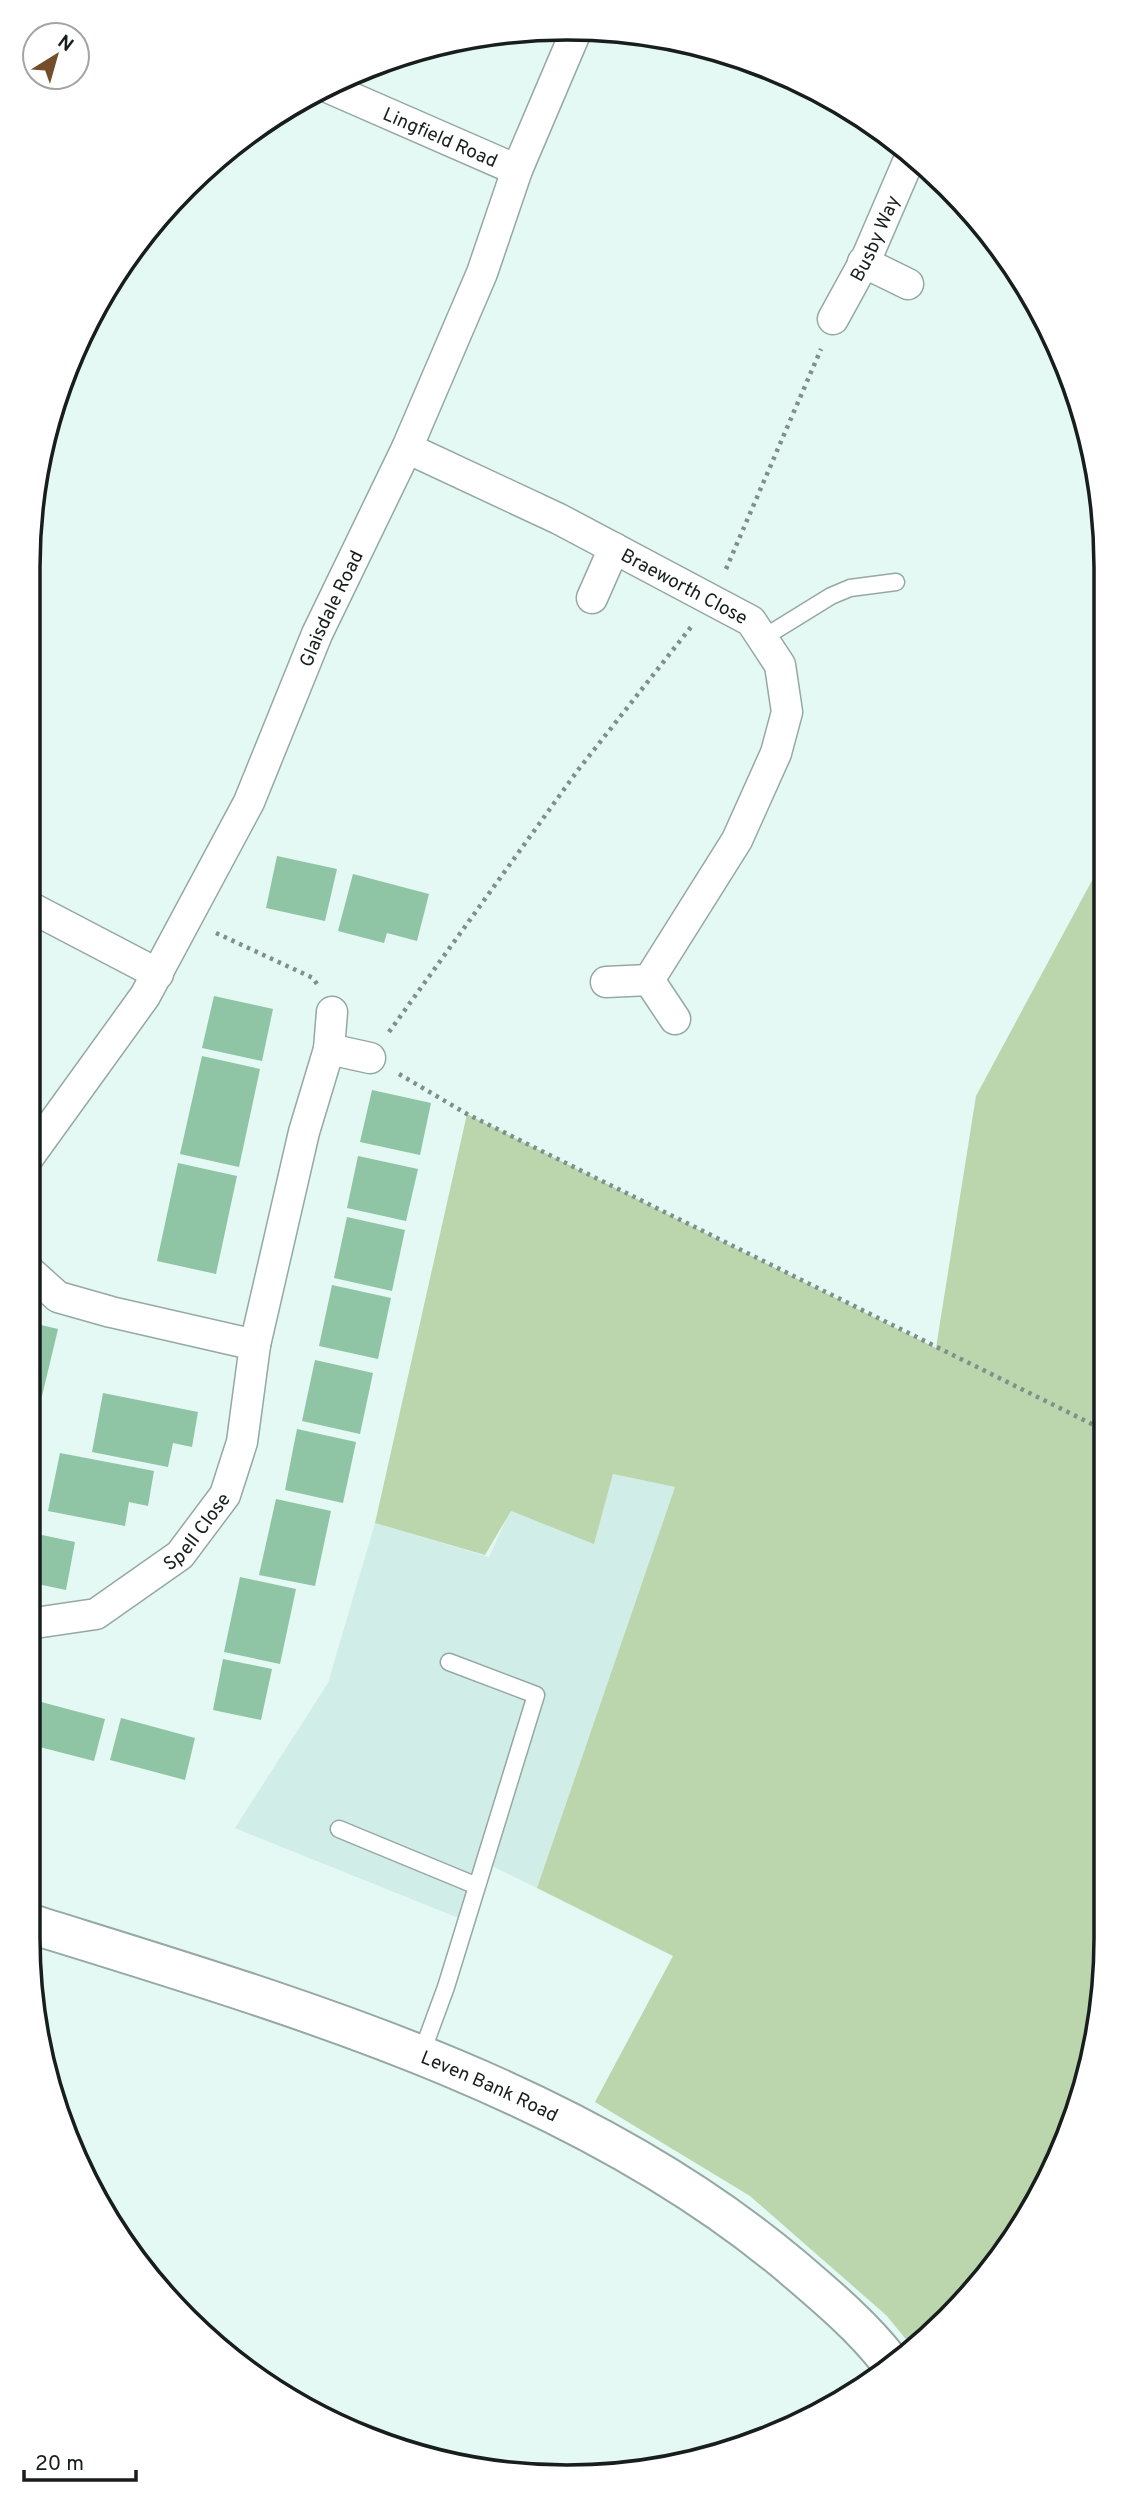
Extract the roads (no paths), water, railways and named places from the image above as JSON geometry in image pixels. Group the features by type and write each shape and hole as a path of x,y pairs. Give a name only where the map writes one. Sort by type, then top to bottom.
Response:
{"main road":[{"name":"Leven Bank Road","path":"40,1927 267,1999 421,2055 531,2104 665,2175 752,2234 823,2293 886,2358"}],"street":[{"name":"Glaisdale Road","path":"40,1142 119,1036 158,974 249,802 317,634 407,448 482,273 517,170 572,40"},
{"name":"Lingfield Road","path":"339,92 517,170"},
{"name":"Busby Way","path":"834,319 907,165"},
{"path":"863,262 908,284"},
{"name":"Braeworth Close","path":"407,448 614,548 751,621 780,665 787,712 776,753 737,841 649,981"},
{"path":"592,598 614,548"},
{"path":"40,912 158,974"},
{"path":"606,982 649,981 675,1019"},
{"name":"Spell Close","path":"40,1622 96,1614 180,1555 225,1495 242,1442 255,1345 304,1132 330,1049 332,1013"},
{"path":"330,1049 370,1058"},
{"path":"40,1281 58,1297 255,1345"}],"lane":[{"path":"763,639 831,596 850,588 897,582"},
{"path":"421,2055 536,1695 449,1662"},
{"path":"339,1829 477,1886"}]}
